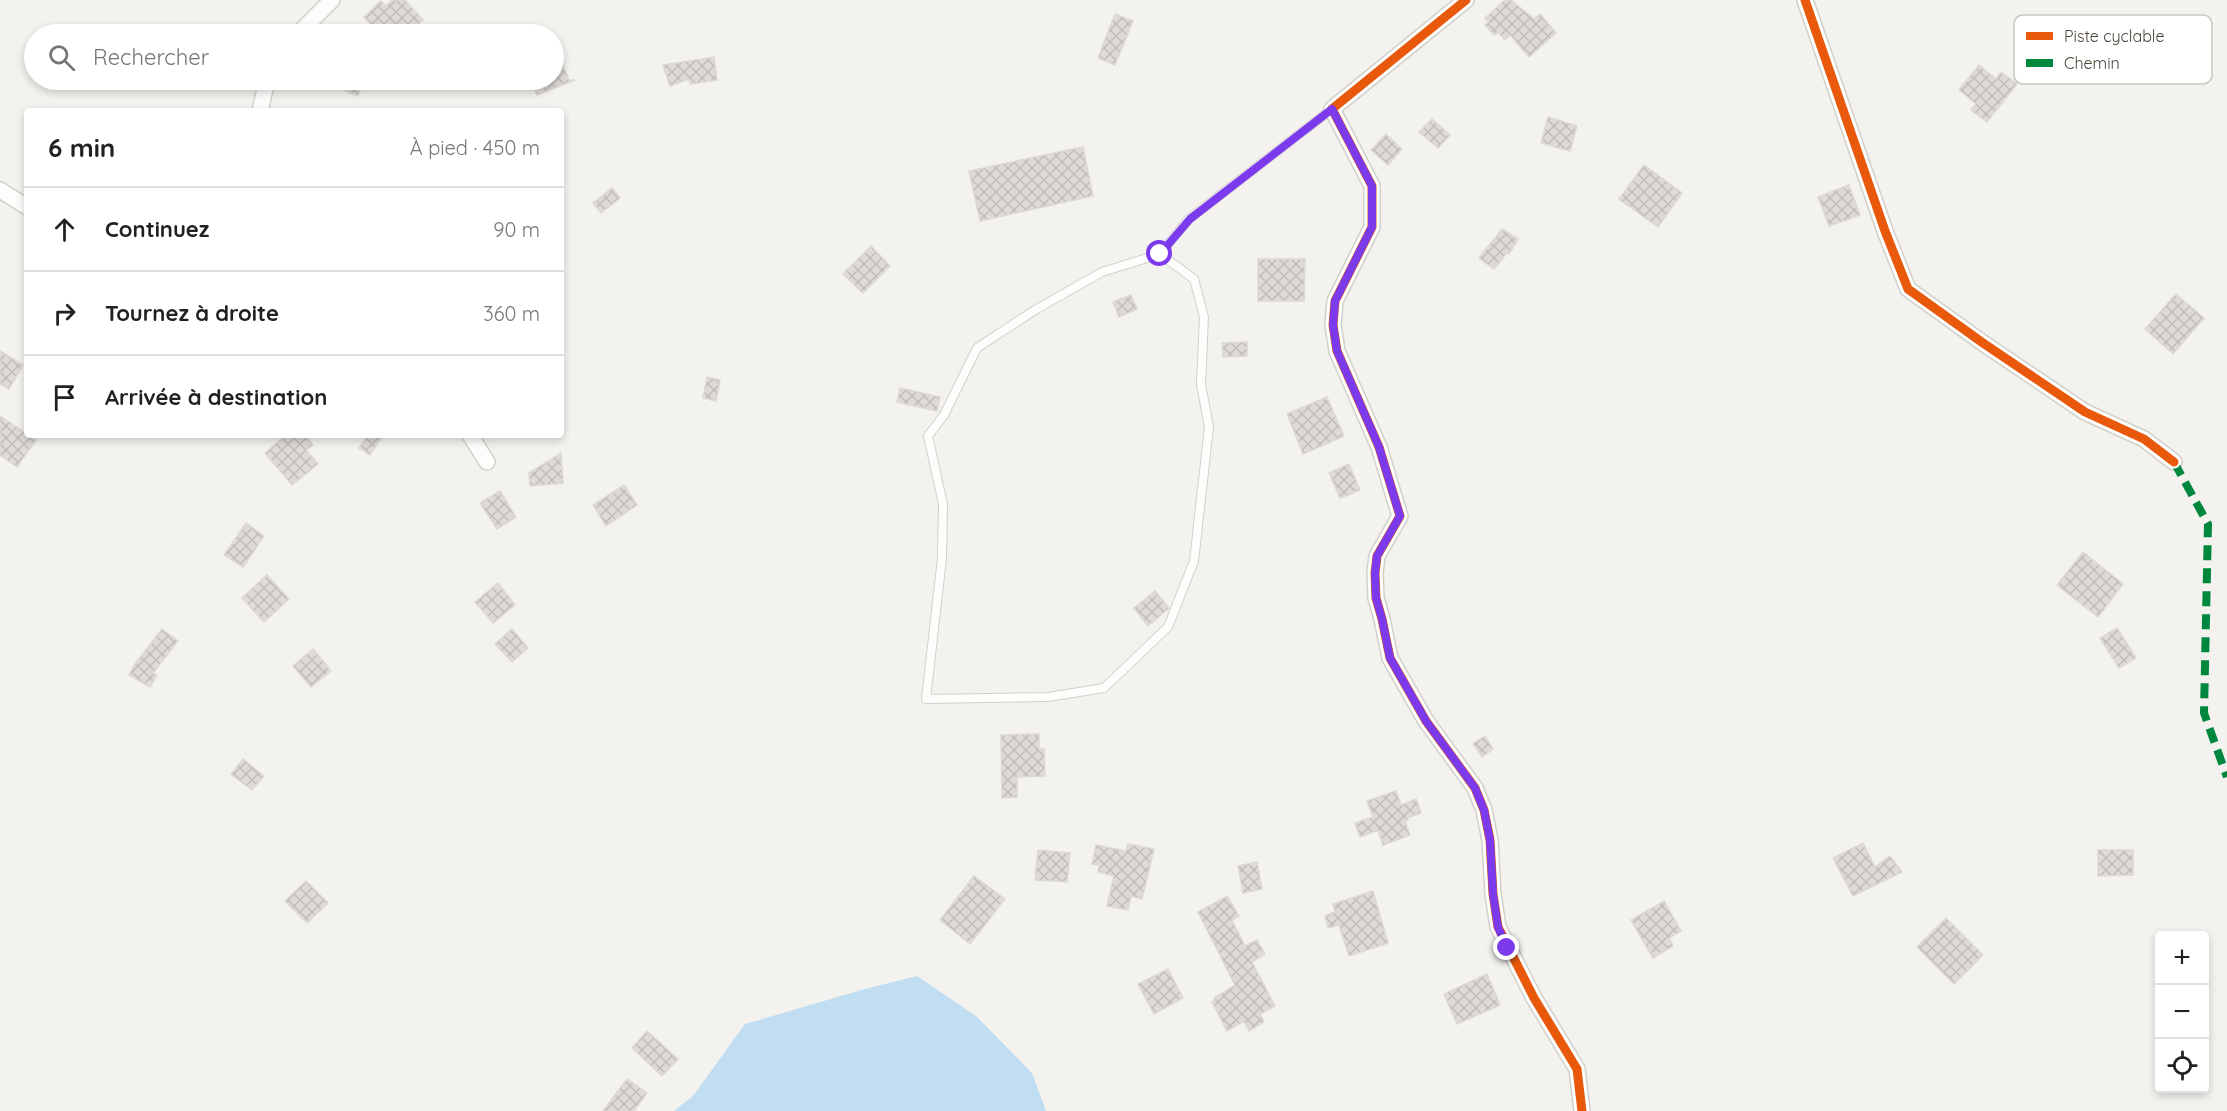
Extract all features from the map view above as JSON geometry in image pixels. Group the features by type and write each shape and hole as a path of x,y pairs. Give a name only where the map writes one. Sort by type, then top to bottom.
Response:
{"street":[{"path":"308,24 332,0"},
{"path":"1466,0 1332,109 1372,186 1372,227 1335,301 1333,325 1337,351 1379,447 1400,516 1377,556 1375,573 1376,598 1390,658 1426,721 1475,788 1484,810 1490,840 1493,894 1498,927 1534,998 1577,1069 1582,1111"},
{"path":"1805,0 1885,231 1908,289 2085,412 2144,439 2175,462"},
{"path":"261,108 265,90"},
{"path":"0,190 24,205"},
{"path":"472,438 487,462"}],"lane":[{"path":"1160,254 1194,279 1197,288 1204,317 1201,384 1209,427 1194,561 1168,627 1104,688 1048,697 926,699 942,558 943,504 928,436 944,415 977,348 1035,310 1102,272 1160,254 1190,219 1332,109"}],"water":[{"path":"917,976 976,1016 1032,1073 1046,1111 674,1111 693,1096 745,1024"}],"building":[{"path":"392,0 405,0 423,20 418,24 371,24 364,17 381,1 386,6"},
{"path":"1505,0 1511,0 1534,19 1540,14 1556,33 1529,57 1510,35 1505,40 1498,32 1494,35 1485,25 1489,22 1485,18"},
{"path":"1115,14 1133,21 1115,65 1098,58"},
{"path":"714,57 717,80 690,84 689,79 670,86 663,65"},
{"path":"1979,65 1996,79 2001,72 2017,84 1987,122 1971,110 1976,104 1959,90"},
{"path":"564,68 569,80 575,80 564,84"},
{"path":"343,90 360,90 358,96"},
{"path":"535,90 550,90 537,95"},
{"path":"1548,117 1577,126 1570,151 1541,143"},
{"path":"1432,119 1450,135 1438,148 1419,132"},
{"path":"1386,134 1402,149 1388,165 1371,150"},
{"path":"1083,147 1093,196 980,221 969,171"},
{"path":"1644,165 1682,193 1658,227 1619,199"},
{"path":"1849,185 1860,215 1829,226 1818,197"},
{"path":"612,188 620,198 601,213 593,203"},
{"path":"1502,229 1518,239 1509,254 1507,253 1494,269 1479,258"},
{"path":"871,246 890,266 863,293 843,274"},
{"path":"1258,259 1305,259 1304,301 1258,301"},
{"path":"2176,294 2204,318 2173,354 2145,329"},
{"path":"1131,295 1137,309 1119,317 1113,302"},
{"path":"1247,342 1247,356 1223,357 1222,343"},
{"path":"0,351 23,365 9,389 0,384"},
{"path":"707,377 720,380 716,401 703,398"},
{"path":"900,388 940,397 937,411 897,402"},
{"path":"1327,397 1344,436 1303,454 1287,414"},
{"path":"0,416 24,432 24,438 36,440 17,467 0,455"},
{"path":"282,438 307,438 313,445 306,450 318,464 292,485 265,453"},
{"path":"366,438 381,438 370,455 359,448"},
{"path":"561,453 563,483 530,486 529,473"},
{"path":"1349,464 1360,490 1340,498 1329,473"},
{"path":"624,485 637,505 606,526 593,505"},
{"path":"500,491 516,517 497,529 480,503"},
{"path":"246,523 264,536 243,567 224,555"},
{"path":"2083,552 2123,584 2098,617 2057,585"},
{"path":"267,575 289,599 264,622 242,598"},
{"path":"498,583 515,605 493,623 475,602"},
{"path":"1155,591 1169,608 1148,626 1134,608"},
{"path":"2117,628 2136,658 2119,668 2100,638"},
{"path":"162,629 178,641 153,673 157,675 150,687 129,675"},
{"path":"512,629 528,648 512,662 495,644"},
{"path":"313,649 331,671 311,687 293,666"},
{"path":"1039,734 1039,749 1044,749 1045,776 1017,777 1017,797 1002,798 1001,735"},
{"path":"1485,736 1493,749 1482,757 1473,744"},
{"path":"243,759 264,776 252,790 231,774"},
{"path":"1396,791 1401,805 1416,799 1421,813 1405,821 1410,835 1383,845 1378,830 1360,837 1355,823 1373,817 1367,801"},
{"path":"1863,843 1875,867 1890,856 1902,872 1853,896 1833,858"},
{"path":"1128,844 1154,849 1142,899 1131,896 1128,910 1107,906 1114,876 1098,872 1099,865 1092,864 1096,845 1126,851"},
{"path":"1038,850 1070,853 1067,882 1035,880"},
{"path":"2098,850 2133,850 2133,875 2098,876"},
{"path":"1257,862 1262,889 1243,893 1238,866"},
{"path":"974,876 1005,899 970,944 940,920"},
{"path":"306,881 328,903 307,923 285,901"},
{"path":"1373,891 1388,943 1349,956 1339,925 1328,928 1325,916 1335,912 1333,904"},
{"path":"1227,896 1239,916 1232,920 1245,946 1257,940 1265,954 1252,962 1275,1006 1260,1014 1264,1022 1249,1031 1244,1021 1227,1031 1212,1002 1214,998 1235,985 1198,912"},
{"path":"1664,901 1681,931 1669,938 1673,946 1653,958 1631,920"},
{"path":"1946,918 1983,955 1954,984 1917,947"},
{"path":"1168,969 1183,998 1154,1014 1138,984"},
{"path":"1487,974 1500,1005 1457,1024 1444,994"},
{"path":"647,1031 678,1059 662,1076 632,1048"},
{"path":"627,1079 647,1093 634,1111 603,1111"}],"marked path":[{"path":"2174,462 2208,524 2204,713 2227,777"}],"cycle path":[{"path":"1466,0 1332,109 1372,186 1372,227 1335,301 1333,325 1337,351 1379,447 1400,516 1377,556 1375,573 1376,598 1390,658 1426,721 1475,788 1484,810 1490,840 1493,894 1498,927 1534,998 1577,1069 1582,1111"},
{"path":"1805,0 1885,231 1908,289 2085,412 2144,439 2174,462"}],"route":[{"path":"1160,254 1190,219 1332,109 1372,186 1372,227 1335,301 1333,325 1337,351 1379,447 1400,516 1377,556 1376,598 1390,658 1426,721 1475,788 1484,810 1490,840 1493,894 1498,927 1507,948"}]}
